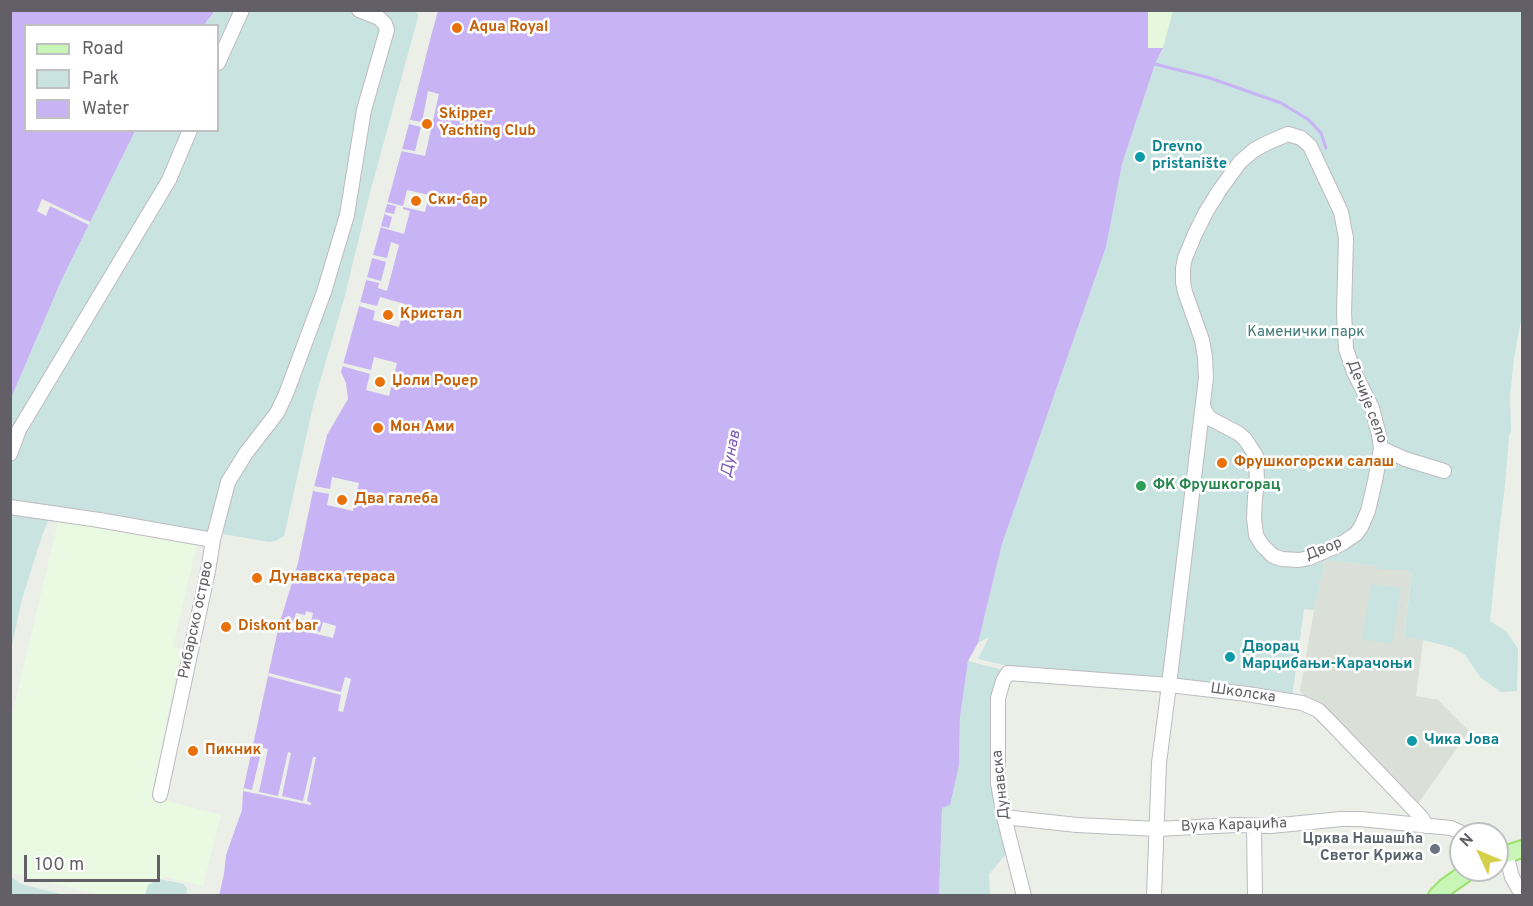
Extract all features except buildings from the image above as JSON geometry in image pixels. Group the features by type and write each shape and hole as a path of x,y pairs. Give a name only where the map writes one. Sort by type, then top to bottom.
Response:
{"main road":[{"path":"1437,896 1452,882"}],"street":[{"path":"219,60 242,10"},
{"path":"213,540 228,482 246,453 278,412 286,394 324,292 347,215 367,99 387,30 379,18 359,10"},
{"path":"10,454 20,430 169,180 189,132"},
{"name":"Дечије село","path":"1203,406 1206,378 1205,357 1202,340 1183,282 1185,258 1206,212 1240,162 1267,142 1288,134 1301,138 1310,146 1345,225 1344,313 1347,349 1354,372 1372,408 1381,448 1405,459 1444,471"},
{"path":"1155,896 1156,798 1159,763 1203,406"},
{"name":"Двор","path":"1203,406 1211,419 1245,439 1256,456 1257,483 1254,518 1256,535 1262,545 1282,559 1309,558 1341,544 1356,534 1368,511 1381,448"},
{"name":"Рибарско острво","path":"10,507 213,540 160,795"},
{"name":"Школска","path":"1008,673 1169,685 1302,703 1318,710 1422,818 1426,826"},
{"name":"Дунавска","path":"1008,673 998,698 998,783 1023,896"},
{"name":"Вука Караџића","path":"1004,818 1157,830 1341,819 1401,822 1449,828"},
{"path":"1254,826 1256,896"},
{"path":"1509,853 1512,877 1522,892"}],"shaded area":[{"path":"60,514 197,543 173,647 181,650 151,797 221,815 203,886 163,876 158,895 100,895 11,873 11,719"},
{"path":"1325,560 1412,570 1404,636 1423,640 1416,696 1438,700 1469,731 1417,805 1300,691"}],"green space":[{"path":"414,10 418,14 344,299 314,402 284,536 269,542 82,509 53,514 46,525 22,599 11,650 11,398 62,279 135,132 219,132 219,24 205,24 216,11"},
{"name":"Каменички парк","path":"1148,11 1522,11 1522,315 1510,396 1511,431 1490,621 1507,632 1518,649 1517,691 1501,692 1481,678 1465,655 1454,648 1404,637 1412,573 1407,570 1378,569 1377,566 1325,560 1314,610 1304,609 1292,698 1124,676 1008,666 978,659 989,637 978,643 1002,544 1106,247 1122,164 1155,64 1163,49 1147,48"},
{"path":"1371,584 1401,588 1392,644 1362,639"},
{"path":"968,661 1003,670 997,692 1007,853 989,874 990,895 939,896 942,808 959,765 960,717"},
{"path":"10,876 21,884 64,895 11,895"},
{"path":"159,879 184,884 187,889 186,895 145,895 148,885"}],"sand":[{"path":"1148,11 1173,11 1163,48 1147,48"}],"water":[{"path":"11,11 215,11 205,24 24,24 24,132 135,132 62,279 11,398"},
{"name":"Дунав","path":"438,11 1148,11 1148,48 1163,48 1155,64 1122,164 1106,247 1002,544 978,643 968,661 960,717 959,765 950,805 942,808 939,895 219,896 226,855 242,810 243,791 279,625 298,563 327,435 348,399 346,383 341,372"}],"pier":[{"name":"Skipper Yachting Club","path":"428,91 439,94 425,156 401,151 402,149 415,151 421,127 409,124 410,120 422,122"},
{"path":"407,190 429,195 425,212 403,207 410,211 404,234 380,227 389,228 392,217 384,214 385,212 394,214 396,206 387,204 387,202 403,206"},
{"path":"42,199 90,222 89,225 50,206 46,216 37,211"},
{"path":"391,242 399,245 387,291 378,288 379,283 366,280 367,277 381,281 386,262 372,258 372,256 387,258"},
{"name":"Кристал","path":"380,297 405,304 399,327 373,320 375,311 359,306 360,302 377,306"},
{"name":"Џоли Роџер","path":"374,357 397,363 389,396 366,390 370,374 342,366 343,363 371,370"},
{"name":"Два галеба","path":"332,477 359,483 353,511 327,505 329,494 313,491 314,486 330,489"},
{"path":"306,611 313,613 310,629 320,632 323,622 336,626 333,638 279,625 280,622 293,625 296,613 305,615"},
{"path":"269,673 341,692 345,677 351,679 343,712 338,711 341,695 268,676"},
{"path":"253,746 268,749 259,792 278,796 288,752 291,753 282,796 303,801 313,757 316,757 307,801 311,805 243,791 244,788 252,790 261,752 252,750"}],"waterway":[{"path":"1155,64 1210,78 1281,103 1309,120 1321,133 1326,148"}],"place":[{"name":"Aqua Royal","path":"457,28"},
{"name":"Skipper Yachting Club","path":"427,124"},
{"name":"Drevno pristanište","path":"1140,157"},
{"name":"Ски-бар","path":"416,201"},
{"name":"Кристал","path":"388,315"},
{"name":"Џоли Роџер","path":"380,382"},
{"name":"Мон Ами","path":"378,428"},
{"name":"Фрушкогорски салаш","path":"1222,463"},
{"name":"ФК Фрушкогорац","path":"1141,486"},
{"name":"Два галеба","path":"342,500"},
{"name":"Дунавска тераса","path":"257,578"},
{"name":"Diskont bar","path":"226,627"},
{"name":"Дворац Марцибањи-Карачоњи","path":"1230,657"},
{"name":"Чика Јова","path":"1412,741"},
{"name":"Пикник","path":"193,751"},
{"name":"Црква Нашашћа Светог Крижа","path":"1435,849"}]}
